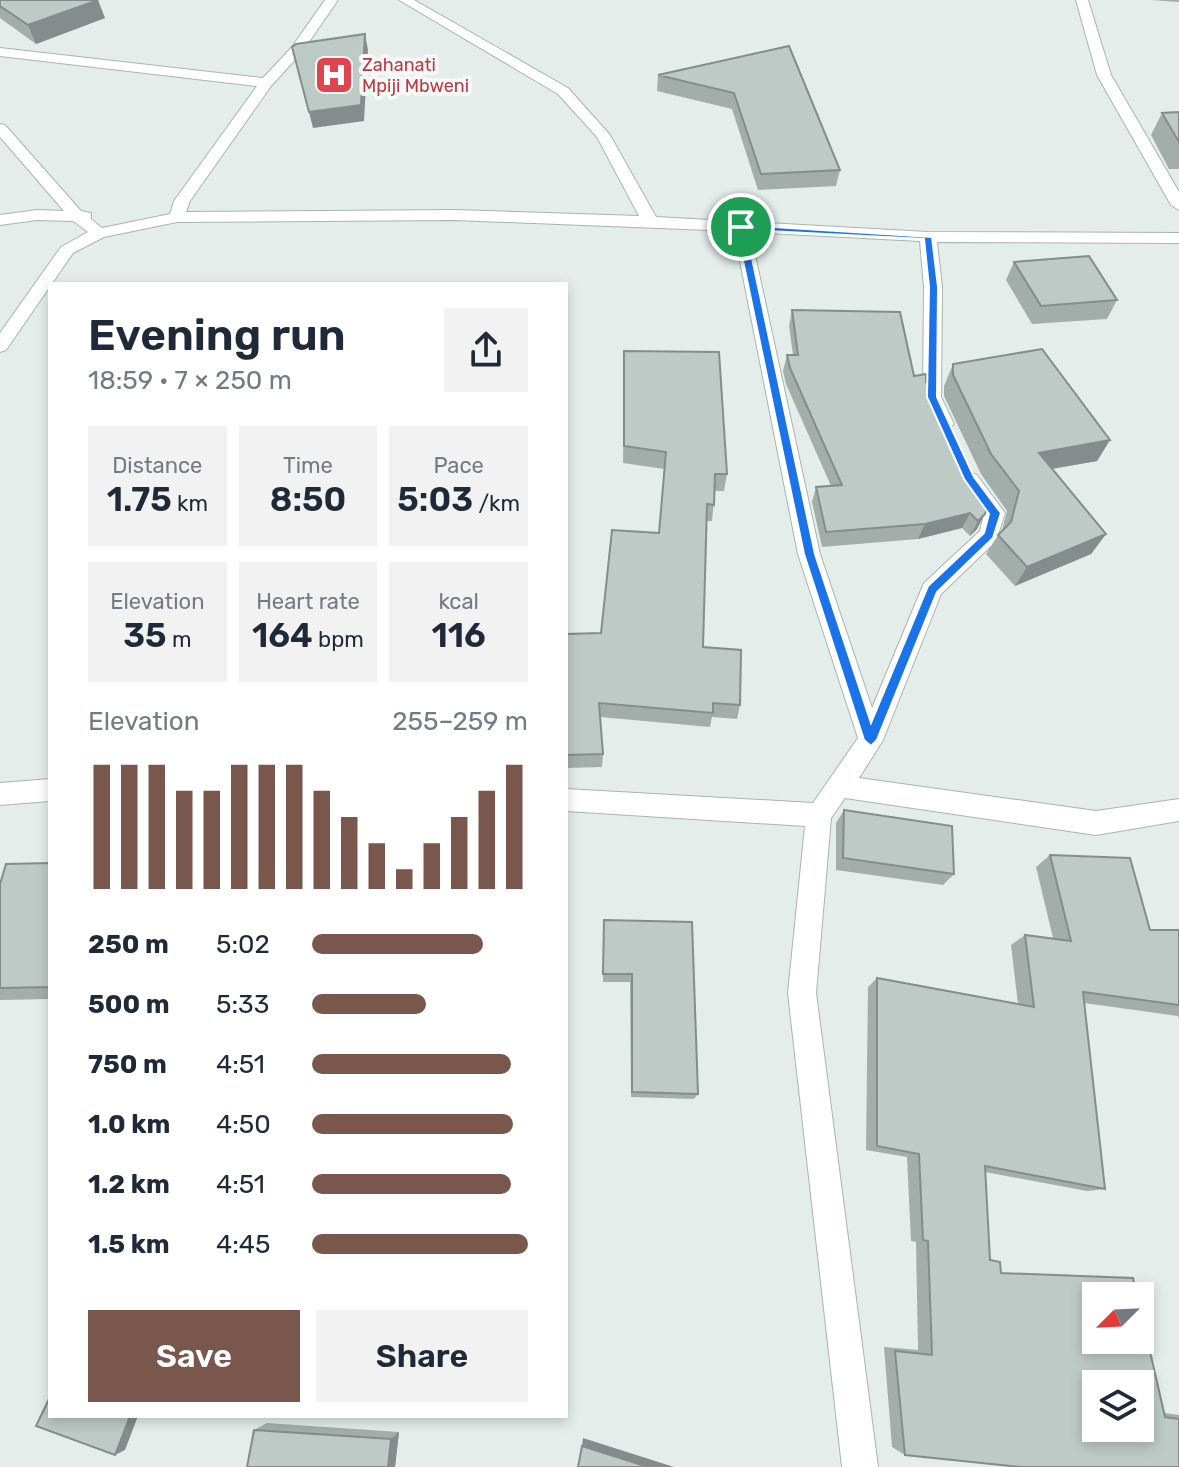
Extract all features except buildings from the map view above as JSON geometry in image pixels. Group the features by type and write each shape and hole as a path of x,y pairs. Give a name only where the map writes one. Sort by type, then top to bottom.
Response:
{"street":[{"path":"177,217 182,201 266,83 297,49 324,7 332,0"},
{"path":"405,0 563,91 603,135 650,221"},
{"path":"1082,0 1104,75 1179,205"},
{"path":"0,52 266,83"},
{"path":"0,128 75,214 99,233"},
{"path":"0,220 75,214 132,224"},
{"path":"0,346 67,250 99,233 177,217 455,215 650,221 928,237 1179,238"},
{"path":"741,227 809,554 871,740"},
{"path":"860,1467 802,993 819,815 871,740 932,589 989,535 995,513 969,479 932,397 933,287 928,237"},
{"path":"840,786 1096,823 1179,810"},
{"path":"0,794 48,790"},
{"path":"568,800 819,815"}],"place":[{"name":"Zahanati Mpiji Mbweni","path":"334,75"}],"route":[{"path":"741,227 928,237 933,287 932,397 969,479 995,513 989,535 932,589 871,740 809,554 741,227"}]}
